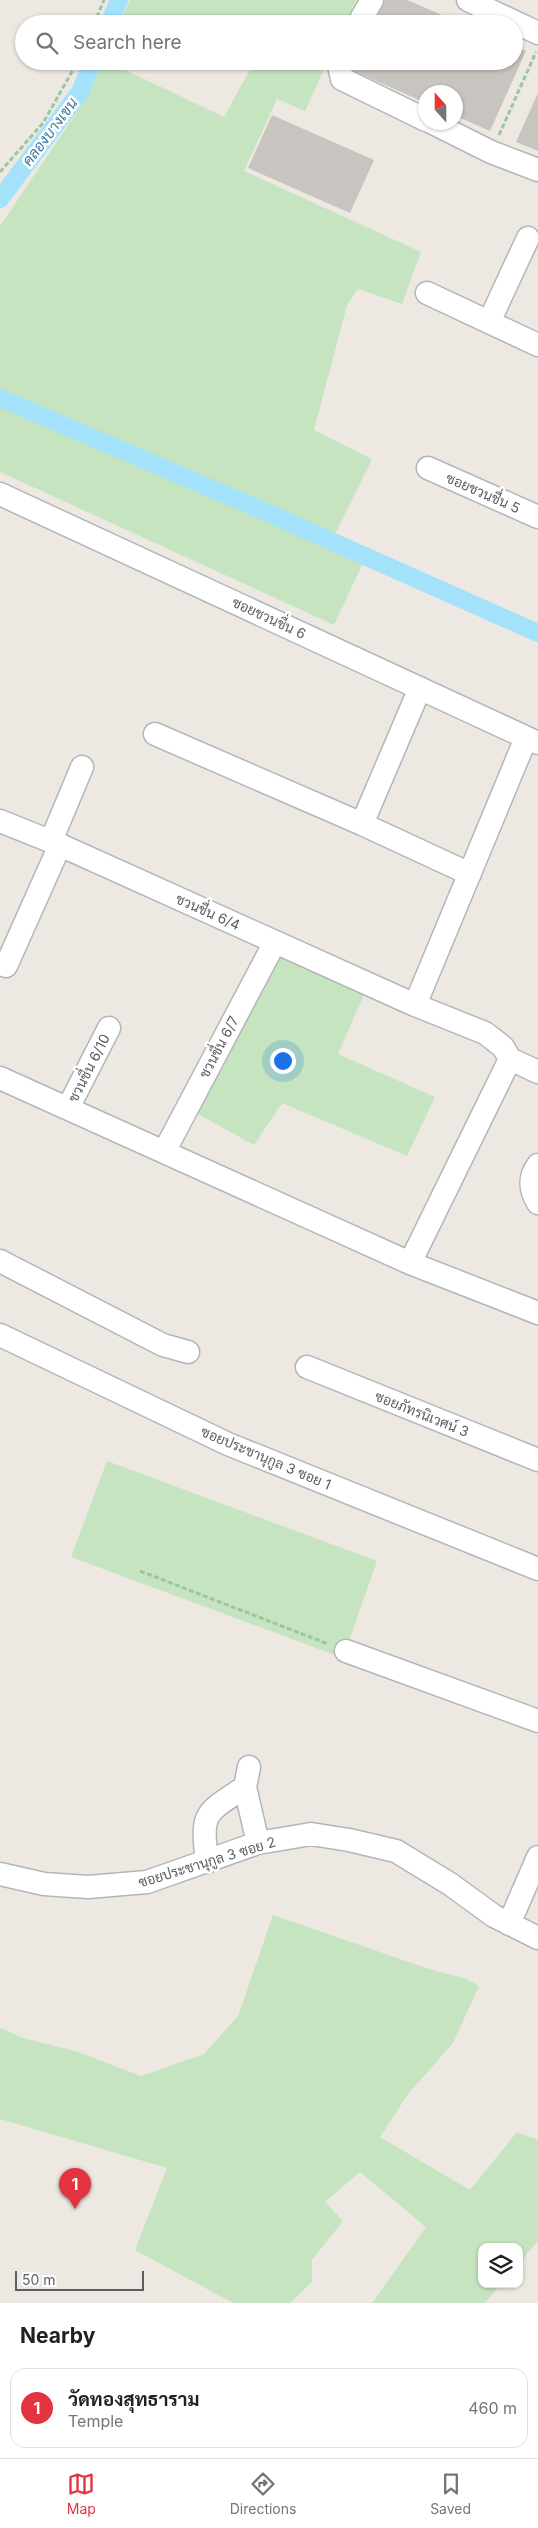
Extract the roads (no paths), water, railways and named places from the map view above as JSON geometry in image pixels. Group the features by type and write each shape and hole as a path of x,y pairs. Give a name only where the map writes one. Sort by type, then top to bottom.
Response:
{"street":[{"path":"363,15 372,0"},
{"path":"468,0 500,15"},
{"path":"523,26 538,33"},
{"path":"340,70 342,79 418,116"},
{"path":"447,130 491,152 538,170"},
{"path":"489,322 528,238"},
{"path":"427,293 538,345"},
{"name":"ซอยชวนชื่น 5","path":"428,468 538,517"},
{"name":"ซอยชวนชื่น 6","path":"0,494 532,740"},
{"path":"362,824 420,688"},
{"path":"155,734 362,824 470,874"},
{"path":"415,1005 470,874 532,740"},
{"path":"6,966 55,843 82,768"},
{"name":"ชวนชื่น 6/4","path":"0,821 55,843 495,1039 503,1047 510,1059"},
{"name":"ชวนชื่น 6/7","path":"164,1152 275,942"},
{"name":"ชวนชื่น 6/10","path":"68,1108 109,1028"},
{"path":"410,1263 510,1059 538,1072"},
{"path":"0,1078 410,1263 538,1313"},
{"path":"538,1164 532,1174 532,1194 538,1203"},
{"path":"0,1261 163,1344 188,1352"},
{"name":"ซอยประชานุกูล 3 ซอย 1","path":"0,1335 228,1444 538,1569"},
{"name":"ซอยภัทรนิเวศน์ 3","path":"307,1367 538,1460"},
{"path":"346,1651 538,1721"},
{"path":"207,1862 203,1830 208,1814 247,1777 258,1844"},
{"name":"ซอยประชานุกูล 3 ซอย 2","path":"0,1874 44,1884 88,1887 146,1882 258,1844 311,1834 350,1840 396,1851 509,1924 538,1938"},
{"path":"509,1924 538,1857"}],"waterway":[{"name":"คลองบางเขน","path":"113,15 119,0"},
{"name":"คลองบางเขน","path":"0,199 80,92 89,70"},
{"path":"0,398 259,509 538,633"}],"place":[{"name":"วัดทองสุทธาราม","path":"75,2209"}]}
